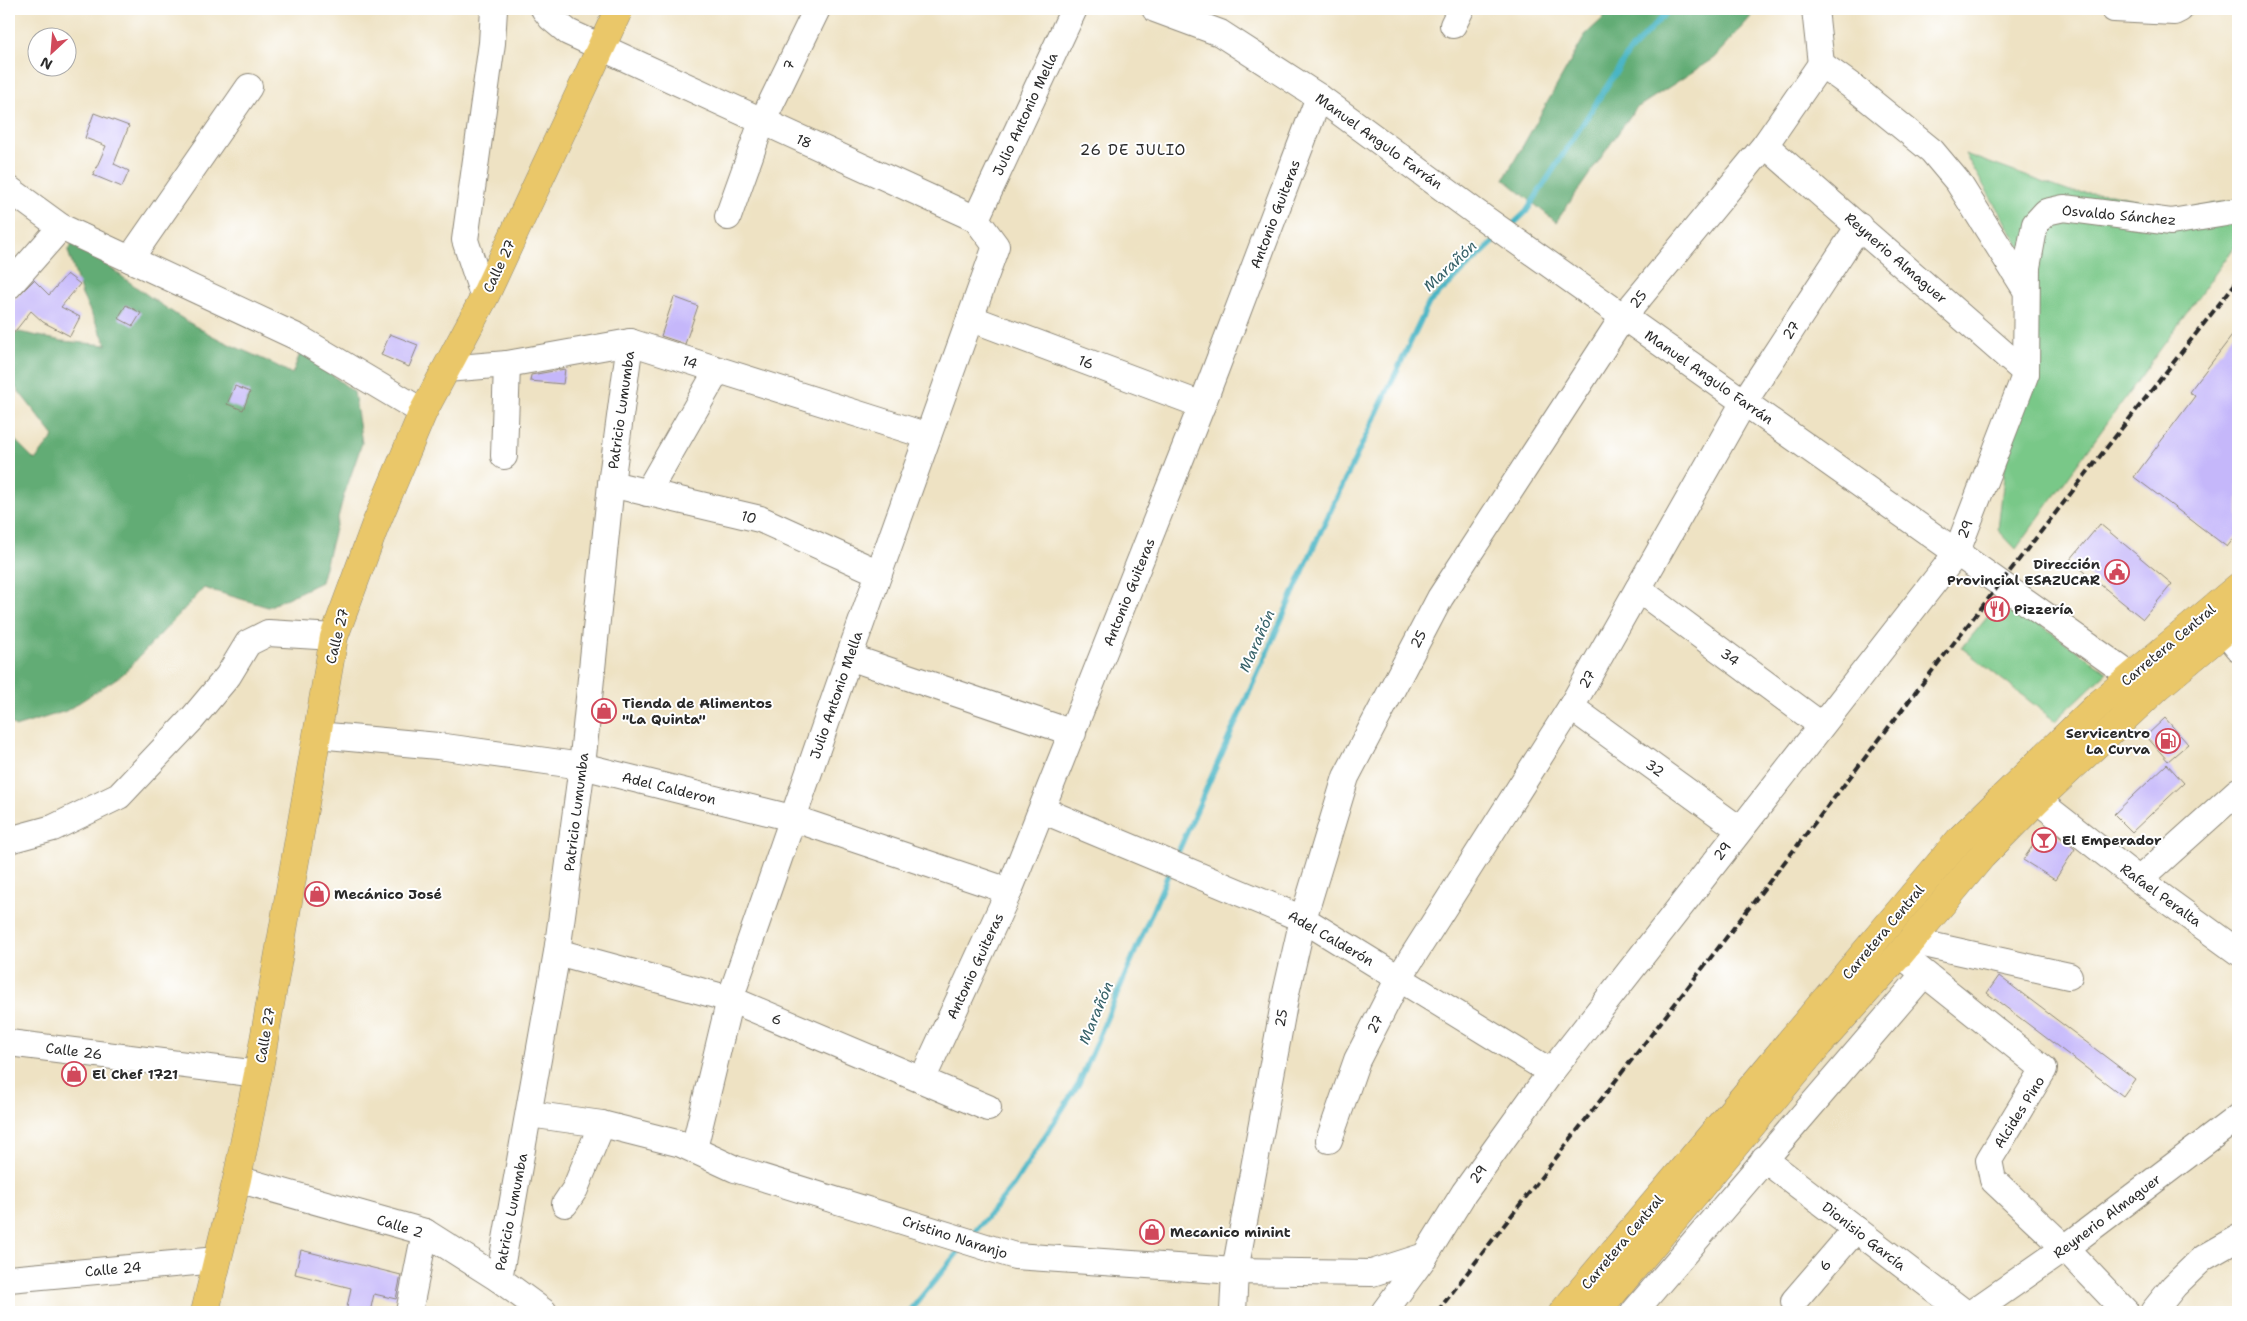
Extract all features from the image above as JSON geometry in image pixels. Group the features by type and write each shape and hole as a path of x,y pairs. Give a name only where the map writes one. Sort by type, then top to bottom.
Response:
{"main road":[{"name":"Calle 27","path":"204,1312 238,1179 334,637 374,526 423,412 484,298 619,9"},
{"name":"Carretera Central","path":"1597,1312 1819,1044 1982,856 2037,800 2158,687 2227,627 2238,587"},
{"name":"Carretera Central","path":"1564,1312 1962,838 2044,756 2131,676 2227,627"}],"street":[{"path":"484,298 465,240 492,43 494,9"},
{"name":"18","path":"544,9 551,18 568,32 976,219 996,246"},
{"name":"7","path":"728,217 762,122 817,9"},
{"name":"Julio Antonio Mella","path":"976,219 1074,9"},
{"name":"Manuel Angulo Farrán","path":"1155,9 1220,33 1319,96 1474,211 1956,554 2131,676"},
{"path":"1815,9 1821,64 1857,90 1932,151 1958,182 2026,290"},
{"path":"2114,9 2174,12 2180,9"},
{"name":"25","path":"1233,1312 1235,1271 1286,993 1303,919 1346,777 1440,598 1623,317 1765,145 1821,64"},
{"path":"130,259 249,87"},
{"name":"Antonio Guiteras","path":"922,1080 1009,891 1042,810 1202,405 1319,96"},
{"name":"Reynerio Almaguer","path":"1765,145 2026,373"},
{"path":"9,189 61,227 297,337 423,412"},
{"name":"Osvaldo Sánchez","path":"2026,373 2027,267 2035,224 2046,212 2064,208 2171,222 2238,211"},
{"name":"27","path":"1329,1140 1357,1060 1399,978 1571,707 1744,402 1859,226"},
{"path":"9,286 61,227"},
{"name":"Julio Antonio Mella","path":"694,1149 730,999 792,818 996,246"},
{"name":"16","path":"970,318 1202,405"},
{"name":"14","path":"446,369 507,364 630,342 928,436"},
{"name":"Patricio Lumumba","path":"499,1279 557,952 582,766 611,484 630,342"},
{"path":"504,456 507,364"},
{"path":"647,493 717,371"},
{"name":"29","path":"1384,1312 1425,1256 1464,1193 1551,1072 1956,554 2026,373"},
{"name":"10","path":"611,484 760,520 879,573"},
{"name":"34","path":"1638,589 1821,725"},
{"path":"9,840 53,828 119,796 192,719 228,676 248,643 268,633 334,637"},
{"path":"849,657 1073,733"},
{"name":"32","path":"1571,707 1739,830"},
{"name":"Adel Calderon","path":"317,735 438,746 582,766 792,818 1009,891"},
{"name":"Rafael Peralta","path":"2037,800 2139,880 2238,952"},
{"path":"2139,880 2234,802"},
{"name":"Adel Calderón","path":"1042,810 1303,919 1551,1072"},
{"path":"1905,947 2069,976"},
{"name":"Alcides Pino","path":"1905,947 1924,974 2044,1070 1989,1160 1993,1180 2065,1248 2126,1312"},
{"name":"6","path":"557,952 730,999 988,1108"},
{"path":"1634,1312 1924,974"},
{"name":"Calle 26","path":"9,1043 258,1074"},
{"name":"Cristino Naranjo","path":"529,1114 602,1124 681,1144 735,1169 1015,1256 1235,1271 1372,1273 1425,1256"},
{"name":"Reynerio Almaguer","path":"1973,1312 2065,1248 2238,1117"},
{"path":"565,1204 576,1189 602,1124"},
{"name":"Dionisio García","path":"1764,1159 1964,1312"},
{"name":"Calle 2","path":"238,1179 425,1232 499,1279 544,1312"},
{"name":"6","path":"1794,1300 1856,1229"},
{"path":"409,1312 425,1232"},
{"path":"2152,1312 2174,1286 2203,1258 2238,1238"},
{"name":"Calle 24","path":"9,1278 217,1260"}],"green space":[{"path":"1613,9 1758,9 1714,58 1635,109 1556,222 1504,179 1586,34"},
{"path":"1965,154 2070,192 2111,194 2180,209 2238,200 2238,242 2016,549 1998,530 2006,458 2034,271"},
{"path":"74,240 159,303 223,341 292,374 301,351 354,392 362,443 344,495 321,582 268,607 204,588 123,674 66,711 15,727 9,721 9,434 35,460 54,436 9,379 9,336 19,332 62,341 107,345 82,295 68,251"},
{"path":"2003,598 2107,672 2055,721 1962,648"}],"building":[{"path":"94,113 129,126 114,164 129,171 122,187 93,175 106,146 85,138"},
{"path":"67,274 80,284 61,307 80,317 70,336 43,322 31,311 9,339 9,305 34,280 49,295"},
{"path":"674,297 698,306 685,344 661,336"},
{"path":"126,305 141,313 133,326 118,318"},
{"path":"2238,328 2238,533 2227,547 2134,477 2195,396 2189,392"},
{"path":"390,334 418,345 409,367 381,355"},
{"path":"565,369 563,384 530,381 531,375"},
{"path":"235,386 250,392 243,410 227,404"},
{"path":"2100,524 2172,584 2143,619 2070,560"},
{"path":"2165,718 2188,744 2168,761 2146,736"},
{"path":"2167,764 2184,783 2132,832 2114,814"},
{"path":"2046,826 2075,849 2055,880 2023,860"},
{"path":"1999,976 2135,1079 2123,1096 1987,993"},
{"path":"301,1250 401,1275 396,1299 374,1294 370,1312 346,1312 351,1288 295,1274"}],"waterway":[{"name":"Marañón","path":"1510,227 1526,212 1629,52 1670,9"},
{"name":"Marañón","path":"1175,859 1319,535 1429,303 1499,237"},
{"name":"Marañón","path":"972,1235 1013,1186 1079,1083 1170,870"},
{"name":"Marañón","path":"909,1312 963,1246"}],"railway":[{"path":"1437,1312 1956,640 2238,280"}],"place":[{"name":"Dirección Provincial ESAZUCAR","path":"2117,572"},
{"name":"Pizzería","path":"1997,609"},
{"name":"Tienda de Alimentos \"La Quinta\"","path":"604,711"},
{"name":"Servicentro La Curva","path":"2168,741"},
{"name":"El Emperador","path":"2044,840"},
{"name":"Mecánico José","path":"317,894"},
{"name":"El Chef 1721","path":"74,1074"},
{"name":"Mecanico minint","path":"1152,1232"}],"district":[{"name":"26 DE JULIO","path":"1133,150"}]}
